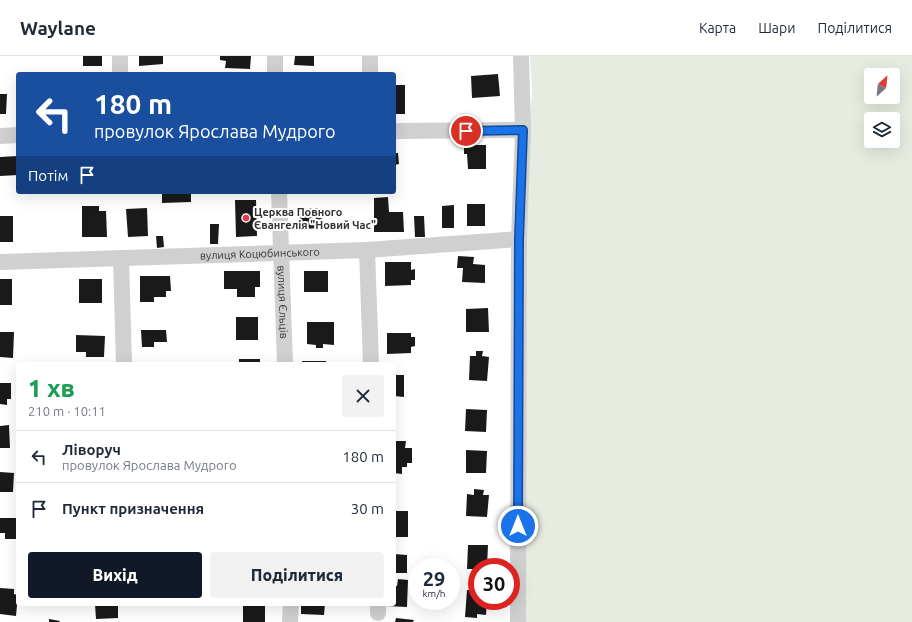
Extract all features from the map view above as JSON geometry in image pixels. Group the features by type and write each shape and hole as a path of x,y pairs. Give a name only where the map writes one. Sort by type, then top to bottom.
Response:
{"street":[{"path":"120,56 120,72"},
{"path":"275,56 275,72"},
{"path":"370,56 370,72"},
{"path":"518,622 519,239 523,130 521,56"},
{"path":"396,131 523,130"},
{"path":"0,136 16,135"},
{"name":"вулиця Єльців","path":"279,194 285,362"},
{"name":"вулиця Коцюбинського","path":"0,262 368,250 519,239"},
{"path":"368,250 371,362"},
{"path":"121,258 124,362"},
{"path":"290,622 291,606"}],"shaded area":[{"path":"530,56 912,56 912,622 523,622 528,146 532,90"}],"building":[{"path":"83,56 102,56 102,66 83,66"},
{"path":"139,56 163,56 163,64 139,66"},
{"path":"220,56 251,56 250,69 225,68 226,61 220,60"},
{"path":"295,56 314,56 314,66 294,65"},
{"path":"498,74 500,96 472,98 471,76"},
{"path":"396,85 405,85 405,114 396,114"},
{"path":"0,94 7,94 6,114 0,114"},
{"path":"467,145 486,145 486,169 468,169 467,154 464,154 464,148 467,148"},
{"path":"396,153 398,153 399,164 396,165"},
{"path":"16,156 16,175 0,176 0,157"},
{"path":"162,194 191,194 191,202 162,203"},
{"path":"388,197 389,212 403,212 404,232 374,232 374,198"},
{"name":"Церква Повного Євангелія \"Новий Час\"","path":"235,200 256,200 257,236 236,237"},
{"path":"467,204 485,204 485,226 467,226"},
{"path":"454,205 454,228 442,228 442,206"},
{"path":"82,206 99,206 99,211 106,211 107,237 82,237"},
{"path":"147,208 148,236 128,237 126,209"},
{"path":"321,208 322,228 300,229 299,209"},
{"path":"0,216 13,216 13,242 0,242"},
{"path":"414,216 424,216 425,237 415,237"},
{"path":"210,224 219,224 218,244 210,244"},
{"path":"156,236 163,236 164,247 157,248"},
{"path":"458,256 474,257 473,264 485,265 485,283 462,282 463,268 457,268"},
{"path":"385,262 411,262 411,270 415,269 415,280 411,280 411,285 385,286"},
{"path":"224,271 260,271 260,287 255,287 255,297 237,297 237,289 224,289"},
{"path":"304,271 328,271 328,292 304,292"},
{"path":"140,276 170,276 171,291 166,291 166,297 154,297 154,302 140,302"},
{"path":"0,279 12,279 12,305 0,305"},
{"path":"79,279 102,279 102,303 79,303"},
{"path":"488,308 489,332 466,332 466,309"},
{"path":"236,317 258,317 258,340 236,340"},
{"path":"307,322 334,322 334,345 323,344 323,348 316,348 316,345 307,344"},
{"path":"141,330 166,330 167,342 154,342 154,347 142,347"},
{"path":"0,332 14,332 13,358 0,357"},
{"path":"387,333 411,333 411,337 415,337 415,346 411,347 411,353 387,354"},
{"path":"76,335 105,336 104,357 86,357 86,352 76,352"},
{"path":"476,351 483,351 482,356 489,357 487,381 469,380 470,356 476,356"},
{"path":"239,359 260,359 260,362 239,362"},
{"path":"302,361 326,361 326,362"},
{"path":"396,375 404,375 404,397 396,396"},
{"path":"0,383 11,383 11,399 7,399 7,405 0,404"},
{"path":"466,409 487,410 486,432 465,431"},
{"path":"9,425 10,448 0,448 0,426"},
{"path":"396,441 406,441 405,448 412,448 412,463 407,463 407,467 402,467 402,474 396,473"},
{"path":"466,450 487,451 486,473 466,473"},
{"path":"0,472 14,473 13,492 0,492"},
{"path":"474,489 484,490 483,495 489,495 487,517 466,516 467,494 474,495"},
{"path":"396,511 408,511 408,537 396,537"},
{"path":"0,518 16,518 16,539 5,539 5,533 0,533"},
{"path":"468,545 488,545 487,558 468,558 467,569"},
{"path":"396,554 407,555 407,573 396,573"},
{"path":"398,579 408,580 407,607 386,606 396,606 396,586"},
{"path":"0,588 14,589 17,606 16,616 0,614"},
{"path":"467,590 468,610 486,610 486,615 477,614 477,618 465,617"},
{"path":"95,606 118,606 118,618 96,619"},
{"path":"243,606 265,606 265,622 243,622"},
{"path":"301,606 325,606 324,615 301,614"},
{"path":"396,618 414,620 413,622 395,622"},
{"path":"49,619 60,621 49,622"}],"place":[{"name":"Церква Повного Євангелія \"Новий Час\"","path":"246,218"}],"route":[{"path":"466,131 523,130 519,239 518,526"}]}
